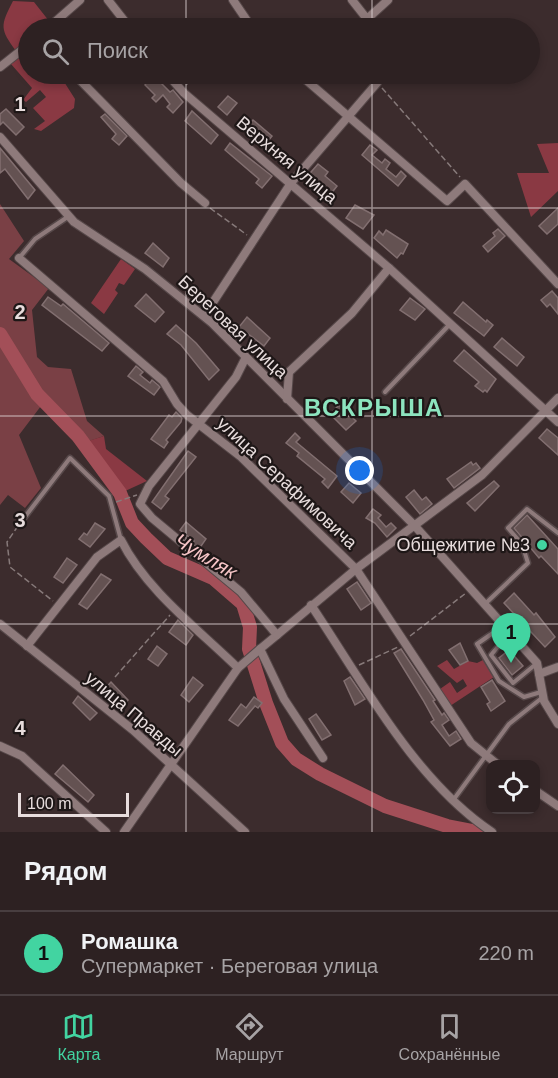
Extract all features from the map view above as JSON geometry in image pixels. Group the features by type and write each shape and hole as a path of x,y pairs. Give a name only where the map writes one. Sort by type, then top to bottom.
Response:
{"street":[{"path":"59,18 80,0"},
{"path":"108,0 122,18"},
{"path":"233,0 245,18"},
{"path":"352,0 366,18"},
{"path":"368,18 388,0"},
{"path":"0,67 18,53"},
{"path":"84,84 181,183 205,203"},
{"name":"Верхняя улица","path":"176,84 389,268 558,422"},
{"path":"310,84 447,201 465,184 558,284"},
{"path":"204,316 291,183 376,84"},
{"name":"Береговая улица","path":"0,137 74,222 173,290 204,316 414,525 537,663 542,694 558,724"},
{"name":"улица Серафимовича","path":"19,258 163,381 177,404 248,463 356,569 471,743 490,760"},
{"path":"287,399 289,372 352,314 389,268"},
{"path":"246,357 241,370 143,495 140,504 152,518 241,592 277,635"},
{"path":"124,832 246,659 356,569 482,475 558,398"},
{"path":"27,646 98,557 122,540 136,565 238,668"},
{"path":"311,605 399,737 469,816 492,832"},
{"name":"улица Правды","path":"0,624 134,730 245,832"},
{"path":"257,651 284,699 322,758"},
{"path":"539,674 558,667"},
{"path":"0,746 22,756 106,832"},
{"path":"540,794 558,806"}],"lane":[{"path":"19,258 35,239 69,216"},
{"path":"385,392 451,324"},
{"path":"21,522 70,458 110,496 122,540"},
{"path":"485,604 528,563 522,544 508,528 527,509 558,533"},
{"path":"507,628 491,655 513,683 537,663"},
{"path":"507,628 477,644 500,681 524,697 542,694"},
{"path":"454,800 508,724 542,694"}],"path":[{"path":"182,90 188,84"},
{"path":"378,84 465,184"},
{"path":"205,203 253,239"},
{"path":"119,500 129,496"},
{"path":"21,522 7,542 10,567 59,605"},
{"path":"353,668 382,656 404,643 421,626 472,589"},
{"path":"115,677 177,608"}],"shaded area":[{"path":"13,1 34,2 47,18 18,18 18,49 16,51 5,32 6,16"},
{"path":"18,56 18,72 11,64"},
{"path":"28,84 65,84 75,99 74,108 41,131 34,129 45,121 33,108 46,97 40,90 26,102 23,100 32,88"},
{"path":"558,143 558,191 531,217 517,173 549,173 537,144"},
{"path":"0,204 24,241 9,259 49,288 32,310 37,357 48,367 71,369 87,421 104,436 83,443 44,402 19,435 41,488 25,508 8,495 0,505"},
{"path":"121,259 135,269 124,285 119,283 115,290 118,293 104,314 91,303"},
{"path":"104,436 106,449 147,481 123,492 85,442"},
{"path":"447,660 454,669 468,661 477,663 483,660 494,677 450,706 440,689 450,682 457,693 467,686 463,679 457,683 437,666"}],"building":[{"path":"162,84 170,92 173,90 183,102 173,113 167,107 170,104 163,95 156,102 152,98 155,95 145,85"},
{"path":"228,96 237,103 227,115 218,107"},
{"path":"6,109 24,127 16,135 3,122 0,125 0,114"},
{"path":"192,111 218,135 211,144 185,121"},
{"path":"105,114 127,136 119,145 112,139 116,134 101,117"},
{"path":"253,120 272,136 264,146 245,128"},
{"path":"230,143 272,176 262,188 256,183 259,179 225,150"},
{"path":"370,145 377,150 372,155 382,163 385,159 390,163 386,169 396,177 401,171 406,176 398,186 362,155"},
{"path":"0,148 35,190 28,199 5,169 0,173"},
{"path":"318,164 328,172 325,176 337,186 327,199 321,194 326,189 316,181 312,185 305,179"},
{"path":"355,205 374,215 363,229 346,218"},
{"path":"558,208 558,224 547,234 539,226"},
{"path":"498,229 505,236 488,252 483,246 495,236 493,233"},
{"path":"386,230 408,244 403,254 401,253 397,258 374,238 379,231 383,235"},
{"path":"153,243 169,258 163,267 145,253"},
{"path":"552,291 558,298 558,314 550,304 547,307 541,300"},
{"path":"146,294 164,312 155,322 135,306"},
{"path":"48,297 61,306 63,304 109,343 102,351 42,305"},
{"path":"410,298 425,309 415,320 400,310"},
{"path":"463,302 486,322 487,320 493,325 484,336 454,313"},
{"path":"247,317 270,338 264,346 239,327"},
{"path":"176,325 196,343 219,370 209,380 181,345 167,334"},
{"path":"502,338 524,357 517,366 494,347"},
{"path":"464,350 496,379 487,392 475,386 479,382 454,361"},
{"path":"136,366 143,372 140,375 150,383 152,380 160,387 154,395 128,376"},
{"path":"339,405 356,421 346,430 330,414"},
{"path":"176,412 182,418 181,422 166,440 168,442 164,448 151,439 169,415 172,417"},
{"path":"547,429 558,438 558,455 539,438"},
{"path":"295,433 300,438 296,442 337,476 328,488 322,482 325,479 297,456 299,453 286,443"},
{"path":"188,451 196,457 165,496 169,499 161,509 152,502"},
{"path":"471,462 473,465 476,463 480,468 454,488 447,479"},
{"path":"494,481 499,486 475,511 467,503"},
{"path":"349,483 361,493 353,503 341,492"},
{"path":"414,490 422,500 426,497 432,504 420,514 406,497"},
{"path":"373,509 381,515 378,518 386,527 391,523 396,528 387,537 375,523 366,518"},
{"name":"Общежитие №3","path":"527,515 558,549 558,574 541,556 539,558 514,528"},
{"path":"186,522 206,539 199,549 192,543 194,541 180,530"},
{"path":"95,523 105,529 90,547 79,539 84,533 87,535"},
{"path":"67,558 77,565 63,583 54,577"},
{"path":"101,574 111,580 87,609 79,604"},
{"path":"357,582 371,603 361,610 347,589"},
{"path":"514,593 534,615 536,613 555,637 545,647 504,603"},
{"path":"178,620 193,635 186,645 169,632"},
{"path":"460,643 468,661 460,665 449,650"},
{"path":"157,646 167,654 158,666 148,659"},
{"path":"401,649 435,700 433,701 442,715 444,713 449,720 442,725 449,736 456,731 461,739 450,746 431,722 434,720 394,653"},
{"path":"509,650 523,666 512,675 499,658"},
{"path":"193,677 203,685 189,702 181,695"},
{"path":"350,677 365,699 355,705 344,681"},
{"path":"492,680 505,701 491,711 487,704 490,702 481,687"},
{"path":"111,682 128,700 123,707 102,692"},
{"path":"78,696 97,713 90,720 73,703"},
{"path":"254,697 262,703 258,708 255,706 238,726 229,720 241,704 246,708"},
{"path":"316,714 331,735 322,740 309,719"},
{"path":"63,765 94,795 88,802 55,774"}],"waterway":[{"name":"Чумляк","path":"0,334 37,394 78,436 120,493 132,523 167,558 213,578 243,604 250,627 249,649 266,703 282,743 296,759 320,774 385,806 447,826 478,832"}],"place":[{"name":"Общежитие №3","path":"542,545"},
{"name":"Ромашка","path":"511,663"}],"district":[{"name":"ВСКРЫША","path":"374,408"}]}
